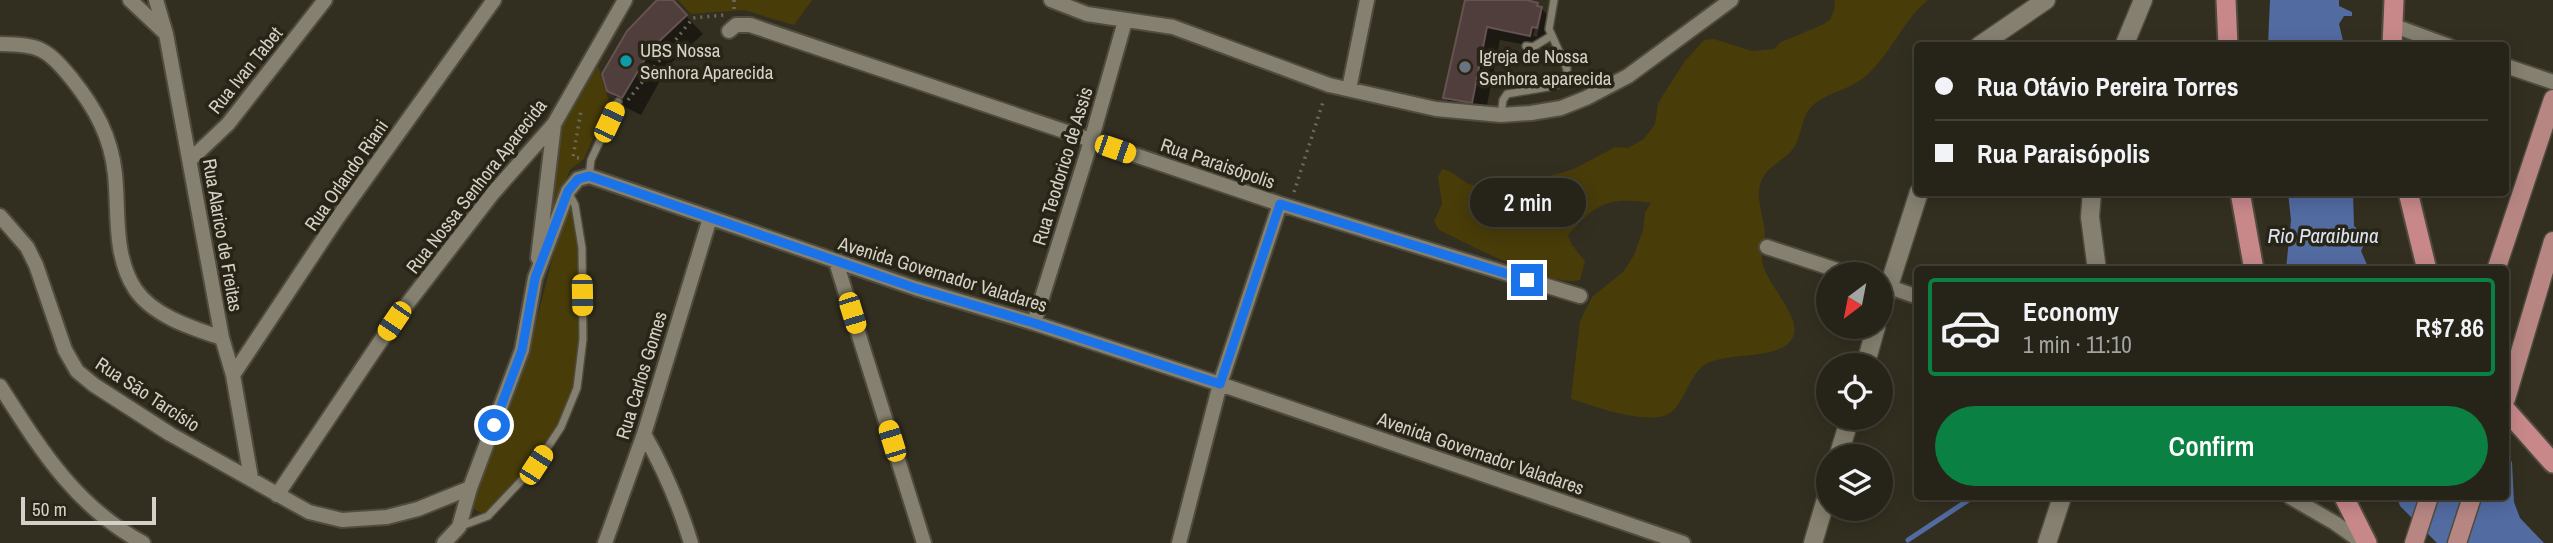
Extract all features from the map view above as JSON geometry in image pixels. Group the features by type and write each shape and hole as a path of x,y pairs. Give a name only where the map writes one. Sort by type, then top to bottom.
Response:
{"highway":[{"path":"2226,0 2228,42"},
{"path":"2392,42 2395,0"},
{"path":"2242,196 2253,266"},
{"path":"2408,196 2426,266"},
{"path":"2509,413 2553,463"},
{"path":"2345,500 2365,543"}],"main road":[{"path":"2497,266 2553,99"},
{"path":"2509,389 2553,241"},
{"path":"2414,543 2427,500"},
{"path":"2457,543 2471,500"}],"street":[{"path":"130,0 166,34"},
{"name":"Rua Alarico de Freitas","path":"156,0 166,34 191,159 222,338 233,375 251,478"},
{"name":"Rua Ivan Tabet","path":"191,159 237,114 326,0"},
{"name":"Rua Orlando Riani","path":"233,375 336,220 494,0"},
{"name":"Rua Nossa Senhora Aparecida","path":"276,495 394,321 493,193 554,124 625,0"},
{"path":"1051,0 1087,14 1173,27 1329,85 1436,109 1501,114 1561,108 1587,98 1628,76 1731,0"},
{"path":"1349,89 1367,0"},
{"path":"1985,42 2046,0"},
{"path":"2125,42 2137,5"},
{"name":"Rua Teodorico de Assis","path":"1034,323 1125,21"},
{"name":"Rua Paraisópolis","path":"729,30 736,25 750,25 1284,206 1580,296"},
{"path":"2392,26 2438,42"},
{"path":"0,44 28,44 41,48 54,58 92,104 107,136 115,172 118,234 124,266 136,290 157,309 192,328 222,338"},
{"path":"2509,67 2553,82"},
{"path":"444,543 458,527 522,350 535,278 554,124"},
{"path":"535,278 568,191 578,179 589,176"},
{"name":"Avenida Governador Valadares","path":"589,176 836,262 1220,384 1683,543"},
{"path":"1894,262 1918,196"},
{"path":"2092,196 2091,229 2096,266"},
{"path":"1179,543 1220,384 1284,206"},
{"name":"Rua São Tarcísio","path":"0,216 27,247 36,265 65,350 77,371 170,434 309,512 342,520 387,517 418,509 470,488"},
{"name":"Rua Carlos Gomes","path":"605,543 644,434 710,218"},
{"path":"1767,247 1816,263"},
{"path":"836,262 924,543"},
{"path":"1894,289 1914,296"},
{"path":"0,386 50,460 83,502 123,532 143,543"},
{"path":"644,434 665,470 691,543"},
{"path":"2047,543 2061,500"},
{"path":"2295,500 2365,543"},
{"path":"1813,543 1820,521"}],"lane":[{"path":"1501,114 1503,100 1507,94 1553,86 1565,79 1566,69 1549,29 1554,0"},
{"path":"1526,46 1533,47 1551,36"},
{"path":"589,176 591,160 618,102"},
{"path":"2540,139 2553,122"},
{"path":"458,527 488,516 536,465 561,427 577,388 583,339 582,248 575,205 568,191"}],"path":[{"path":"618,102 624,105 693,18 735,14 734,0"},
{"path":"1284,206 1329,85"},
{"path":"569,96 581,111 573,157 591,160"}],"shaded area":[{"path":"678,0 812,0 794,25 744,10 691,14"},
{"path":"1835,0 1928,0 1911,17 1868,74 1809,109 1793,149 1766,173 1759,187 1765,234 1762,260 1793,320 1793,337 1787,345 1778,350 1706,364 1693,377 1680,403 1667,415 1636,417 1571,399 1580,321 1592,297 1624,271 1634,255 1643,230 1645,212 1651,203 1613,202 1586,216 1568,235 1572,245 1585,261 1580,280 1567,281 1530,271 1439,230 1434,221 1442,204 1438,177 1442,169 1468,184 1502,190 1574,169 1615,147 1628,148 1644,139 1655,124 1658,104 1663,95 1685,61 1704,40 1714,39 1752,51 1774,49 1781,42 1830,20"},
{"path":"598,66 609,102 584,159 570,170 556,203 549,201 555,135"},
{"path":"566,205 572,205 581,287 580,344 569,398 560,423 545,448 484,514 468,506 528,354"}],"water":[{"path":"2270,0 2339,0 2339,6 2352,12 2352,16 2344,16 2339,24 2343,42 2268,42"},
{"name":"Rio Paraibuna","path":"2288,196 2353,196 2354,226 2367,238 2361,251 2368,266 2286,266 2291,220"},
{"path":"2509,460 2512,462 2514,502 2520,518 2544,543 2437,543 2400,506 2398,500 2509,500"}],"building":[{"name":"UBS Nossa Senhora Aparecida","path":"657,0 673,0 687,15 651,49 622,98 607,91 602,74 627,31"},
{"name":"Igreja de Nossa Senhora aparecida","path":"1465,0 1527,0 1542,7 1537,28 1532,27 1530,36 1487,27 1472,103 1443,98"}],"waterway":[{"path":"1908,540 1968,500"}],"place":[{"name":"UBS Nossa Senhora Aparecida","path":"626,61"},
{"name":"Igreja de Nossa Senhora aparecida","path":"1465,67"}],"route":[{"path":"494,425 522,350 535,278 568,191 578,179 589,176 836,262 1220,384 1280,204 1527,280"}]}
